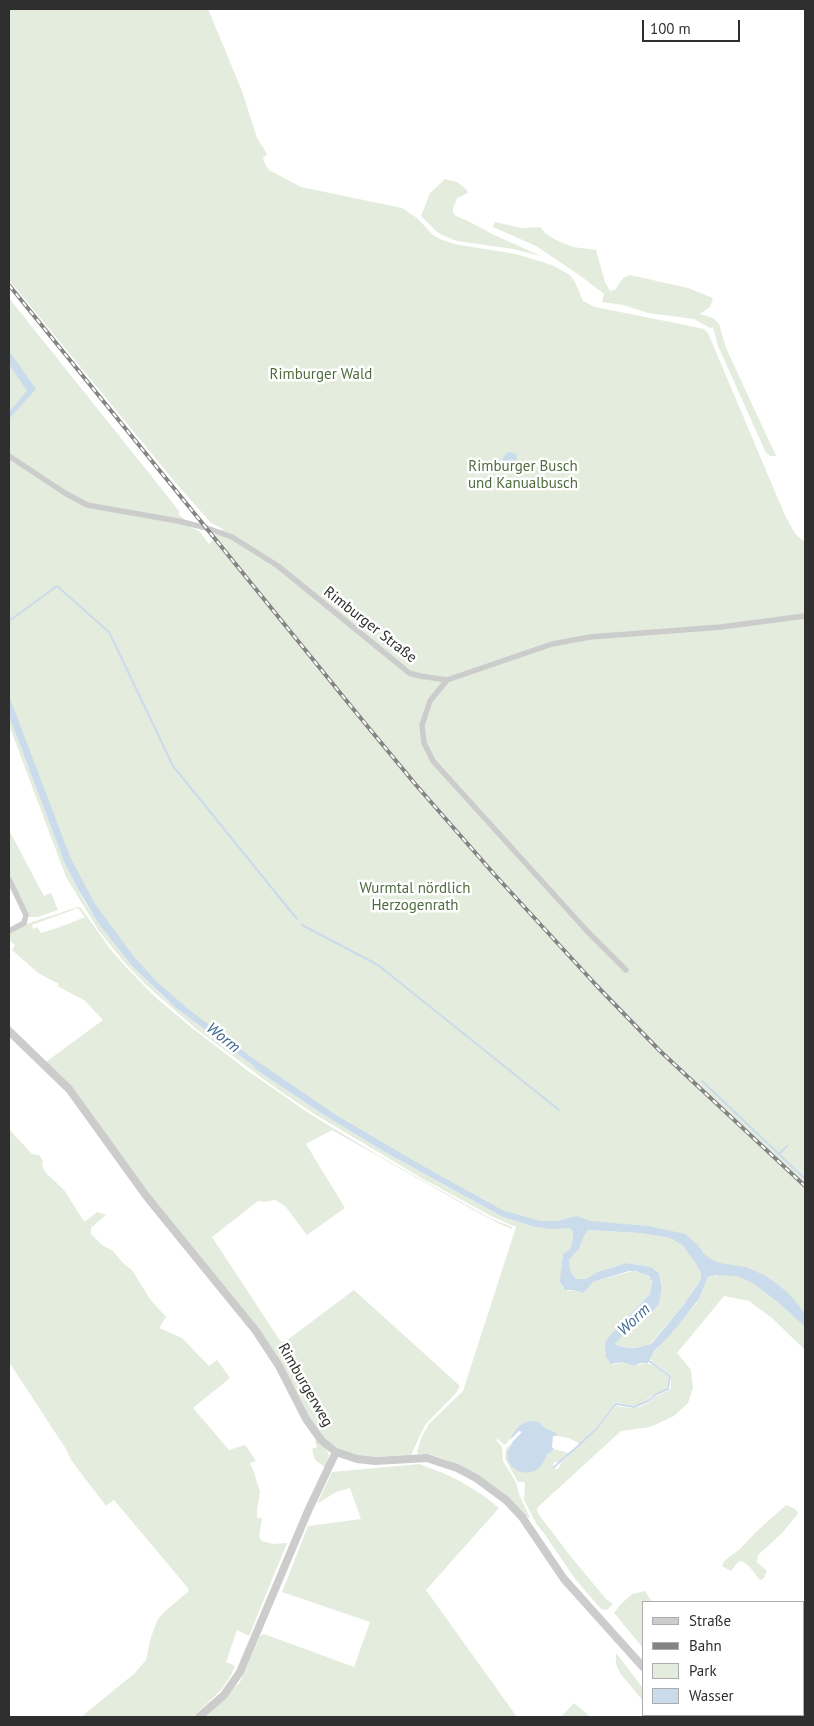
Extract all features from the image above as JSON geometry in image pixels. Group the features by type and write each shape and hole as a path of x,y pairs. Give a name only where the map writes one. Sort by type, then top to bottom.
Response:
{"street":[{"name":"Rimburger Straße","path":"9,456 65,493 87,505 207,528 232,537 278,566 409,673 433,679 446,680 569,640 598,636 721,627 805,616"},
{"path":"446,680 430,701 422,725 424,743 434,761 587,931 626,970"},
{"path":"9,879 26,914 24,923 9,931"},
{"name":"Rimburgerweg","path":"9,1031 69,1089 146,1197 256,1331 279,1366 311,1427 321,1440 336,1452"},
{"path":"200,1717 224,1695 240,1672 308,1511 336,1452 357,1459 432,1459 457,1468 476,1478 506,1500 527,1524 564,1579 642,1666"}],"green space":[{"path":"9,9 208,9 242,91 257,138 267,154 263,158 269,170 301,187 402,208 417,218 433,235 454,244 516,254 552,265 570,275 583,301 595,307 704,329 708,333 784,513 795,534 805,542 805,1321 741,1273 727,1271 672,1236 518,1220 405,1160 249,1059 158,987 112,936 63,852 9,704 9,298 165,493 179,511 179,515 192,528 199,531 209,544 216,537 214,533 218,535 223,529 211,523 175,482 9,280"},
{"path":"445,179 457,182 468,193 457,198 453,209 453,213 456,216 541,256 513,249 457,241 436,231 421,216 430,193"},
{"path":"495,222 521,228 540,227 546,234 573,247 596,250 605,282 610,291 615,290 623,278 630,275 688,288 713,298 710,307 700,314 713,318 719,324 726,348 776,456 766,453 718,346 713,327 710,328 694,319 648,313 623,305 602,302 604,294 582,277 536,246 493,227"},
{"path":"9,716 65,864 84,901 133,967 168,1001 255,1067 255,1069 324,1115 383,1151 503,1217 535,1227 568,1228 572,1230 573,1239 570,1249 563,1254 562,1259 561,1284 568,1291 574,1290 584,1293 593,1282 633,1271 644,1273 651,1279 652,1287 650,1294 610,1335 606,1345 606,1354 608,1360 613,1365 623,1362 634,1366 646,1363 653,1365 669,1376 667,1389 653,1395 641,1404 632,1406 620,1403 615,1404 580,1444 569,1438 557,1436 547,1429 519,1426 506,1444 503,1444 498,1439 496,1440 502,1447 503,1461 516,1482 519,1494 530,1518 525,1516 502,1493 475,1473 429,1454 418,1454 417,1451 422,1436 429,1424 463,1391 516,1227 491,1216 425,1180 316,1115 277,1089 195,1028 145,984 99,931 66,877 9,725"},
{"path":"9,830 44,896 51,893 58,910 38,917 29,917 9,873"},
{"path":"78,907 81,908 111,950 155,997 248,1071 310,1114 381,1157 490,1218 512,1227 512,1229 477,1212 332,1130 306,1144 345,1208 307,1235 285,1206 275,1200 258,1201 212,1237 282,1342 286,1341 354,1290 460,1386 456,1393 425,1425 411,1455 368,1457 355,1455 340,1450 323,1437 312,1423 272,1348 180,1235 69,1084 46,1062 103,1020 84,1000 57,986 59,984 38,973 12,950 15,945 9,940 9,934 26,924","holes":["78,908 85,917 41,933 37,927 33,929 32,925"]},
{"path":"9,1129 32,1154 39,1155 43,1161 42,1165 45,1172 64,1190 83,1220 86,1221 97,1212 106,1215 91,1228 91,1234 102,1245 113,1251 132,1270 150,1299 166,1317 159,1328 182,1338 209,1366 217,1360 230,1378 193,1408 229,1450 246,1446 256,1461 250,1463 260,1492 257,1510 257,1518 262,1518 259,1537 262,1541 273,1544 287,1543 249,1636 237,1630 226,1662 235,1666 231,1675 222,1689 193,1717 81,1717 135,1673 146,1660 151,1637 158,1619 189,1591 114,1500 106,1506 71,1460 66,1449 9,1362"},
{"path":"588,1230 639,1233 670,1238 679,1242 695,1261 701,1273 701,1279 682,1307 650,1344 638,1348 622,1347 615,1344 626,1332 647,1318 659,1304 662,1288 659,1273 651,1267 626,1263 586,1279 576,1279 570,1271 569,1260 579,1249"},
{"path":"723,1274 737,1276 754,1284 805,1327 805,1350 772,1318 749,1301 724,1296 677,1353 691,1370 693,1388 688,1403 674,1416 650,1427 621,1431 538,1507 539,1515 572,1558 606,1599 613,1604 607,1610 601,1609 576,1580 537,1525 524,1500 525,1482 518,1482 505,1459 506,1449 513,1441 510,1445 508,1460 515,1469 525,1473 537,1469 554,1449 569,1453 559,1462 554,1462 555,1469 558,1469 561,1463 594,1432 616,1406 639,1407 668,1391 671,1388 671,1375 652,1362 650,1359 651,1355 696,1304 708,1277"},
{"path":"317,1440 329,1455 325,1467 315,1460 312,1449 317,1447 315,1441"},
{"path":"419,1464 460,1481 499,1508 426,1590 517,1717 206,1717 240,1682 260,1636 264,1634 354,1667 370,1622 282,1592 308,1526 361,1519 350,1488 336,1492 317,1504 332,1472"},
{"path":"786,1505 795,1509 798,1513 782,1533 758,1555 757,1562 767,1571 764,1578 759,1579 749,1566 742,1561 738,1562 731,1571 722,1566 724,1561 740,1549"},
{"path":"645,1591 651,1601 642,1601 642,1647 614,1613 632,1594"},
{"path":"616,1653 642,1687 642,1700 620,1673 616,1664"},
{"path":"574,1703 591,1717 561,1717"}],"water":[{"path":"9,351 36,389 9,419 9,412 27,391 9,364"},
{"path":"508,452 517,454 516,461 512,466 504,464 502,460"},
{"name":"Worm","path":"9,696 71,859 95,904 135,958 158,983 187,1008 251,1057 336,1115 502,1210 540,1221 558,1221 577,1216 590,1221 648,1226 685,1234 712,1260 745,1267 764,1275 776,1283 788,1293 805,1313 805,1327 754,1284 737,1276 716,1275 708,1277 699,1299 671,1334 654,1351 648,1363 634,1366 623,1362 611,1364 606,1357 605,1343 610,1335 650,1294 652,1282 649,1276 636,1271 629,1271 593,1282 584,1293 565,1290 560,1282 562,1261 563,1254 570,1249 573,1239 572,1230 568,1228 535,1227 503,1217 383,1151 324,1115 255,1069 255,1067 175,1007 133,967 99,924 79,891 65,864 9,716","holes":["588,1230 639,1233 670,1238 682,1245 695,1262 701,1273 701,1279 682,1307 651,1344 636,1348 622,1347 615,1344 626,1332 647,1318 659,1304 662,1288 659,1273 651,1267 626,1263 598,1272 586,1279 576,1279 570,1271 569,1260 579,1249"]},
{"path":"529,1421 538,1422 556,1433 557,1436 553,1436 552,1447 554,1449 547,1455 541,1466 535,1471 525,1473 512,1467 507,1453 513,1441 522,1432 519,1431 510,1440 512,1435 519,1426"}],"waterway":[{"path":"9,621 57,586 109,632 173,766 297,919"},
{"path":"302,925 378,965 559,1110"},
{"path":"702,1081 805,1179"},
{"path":"779,1154 787,1146"},
{"path":"554,1467 596,1429 615,1405 634,1407 668,1389 670,1376 649,1361"}],"railway":[{"path":"9,285 354,710 416,785 494,874 596,985 659,1050 805,1186"}],"park label":[{"name":"Rimburger Wald","path":"321,375"},
{"name":"Rimburger Busch und Kanualbusch","path":"523,476"},
{"name":"Wurmtal nördlich Herzogenrath","path":"415,898"}]}
